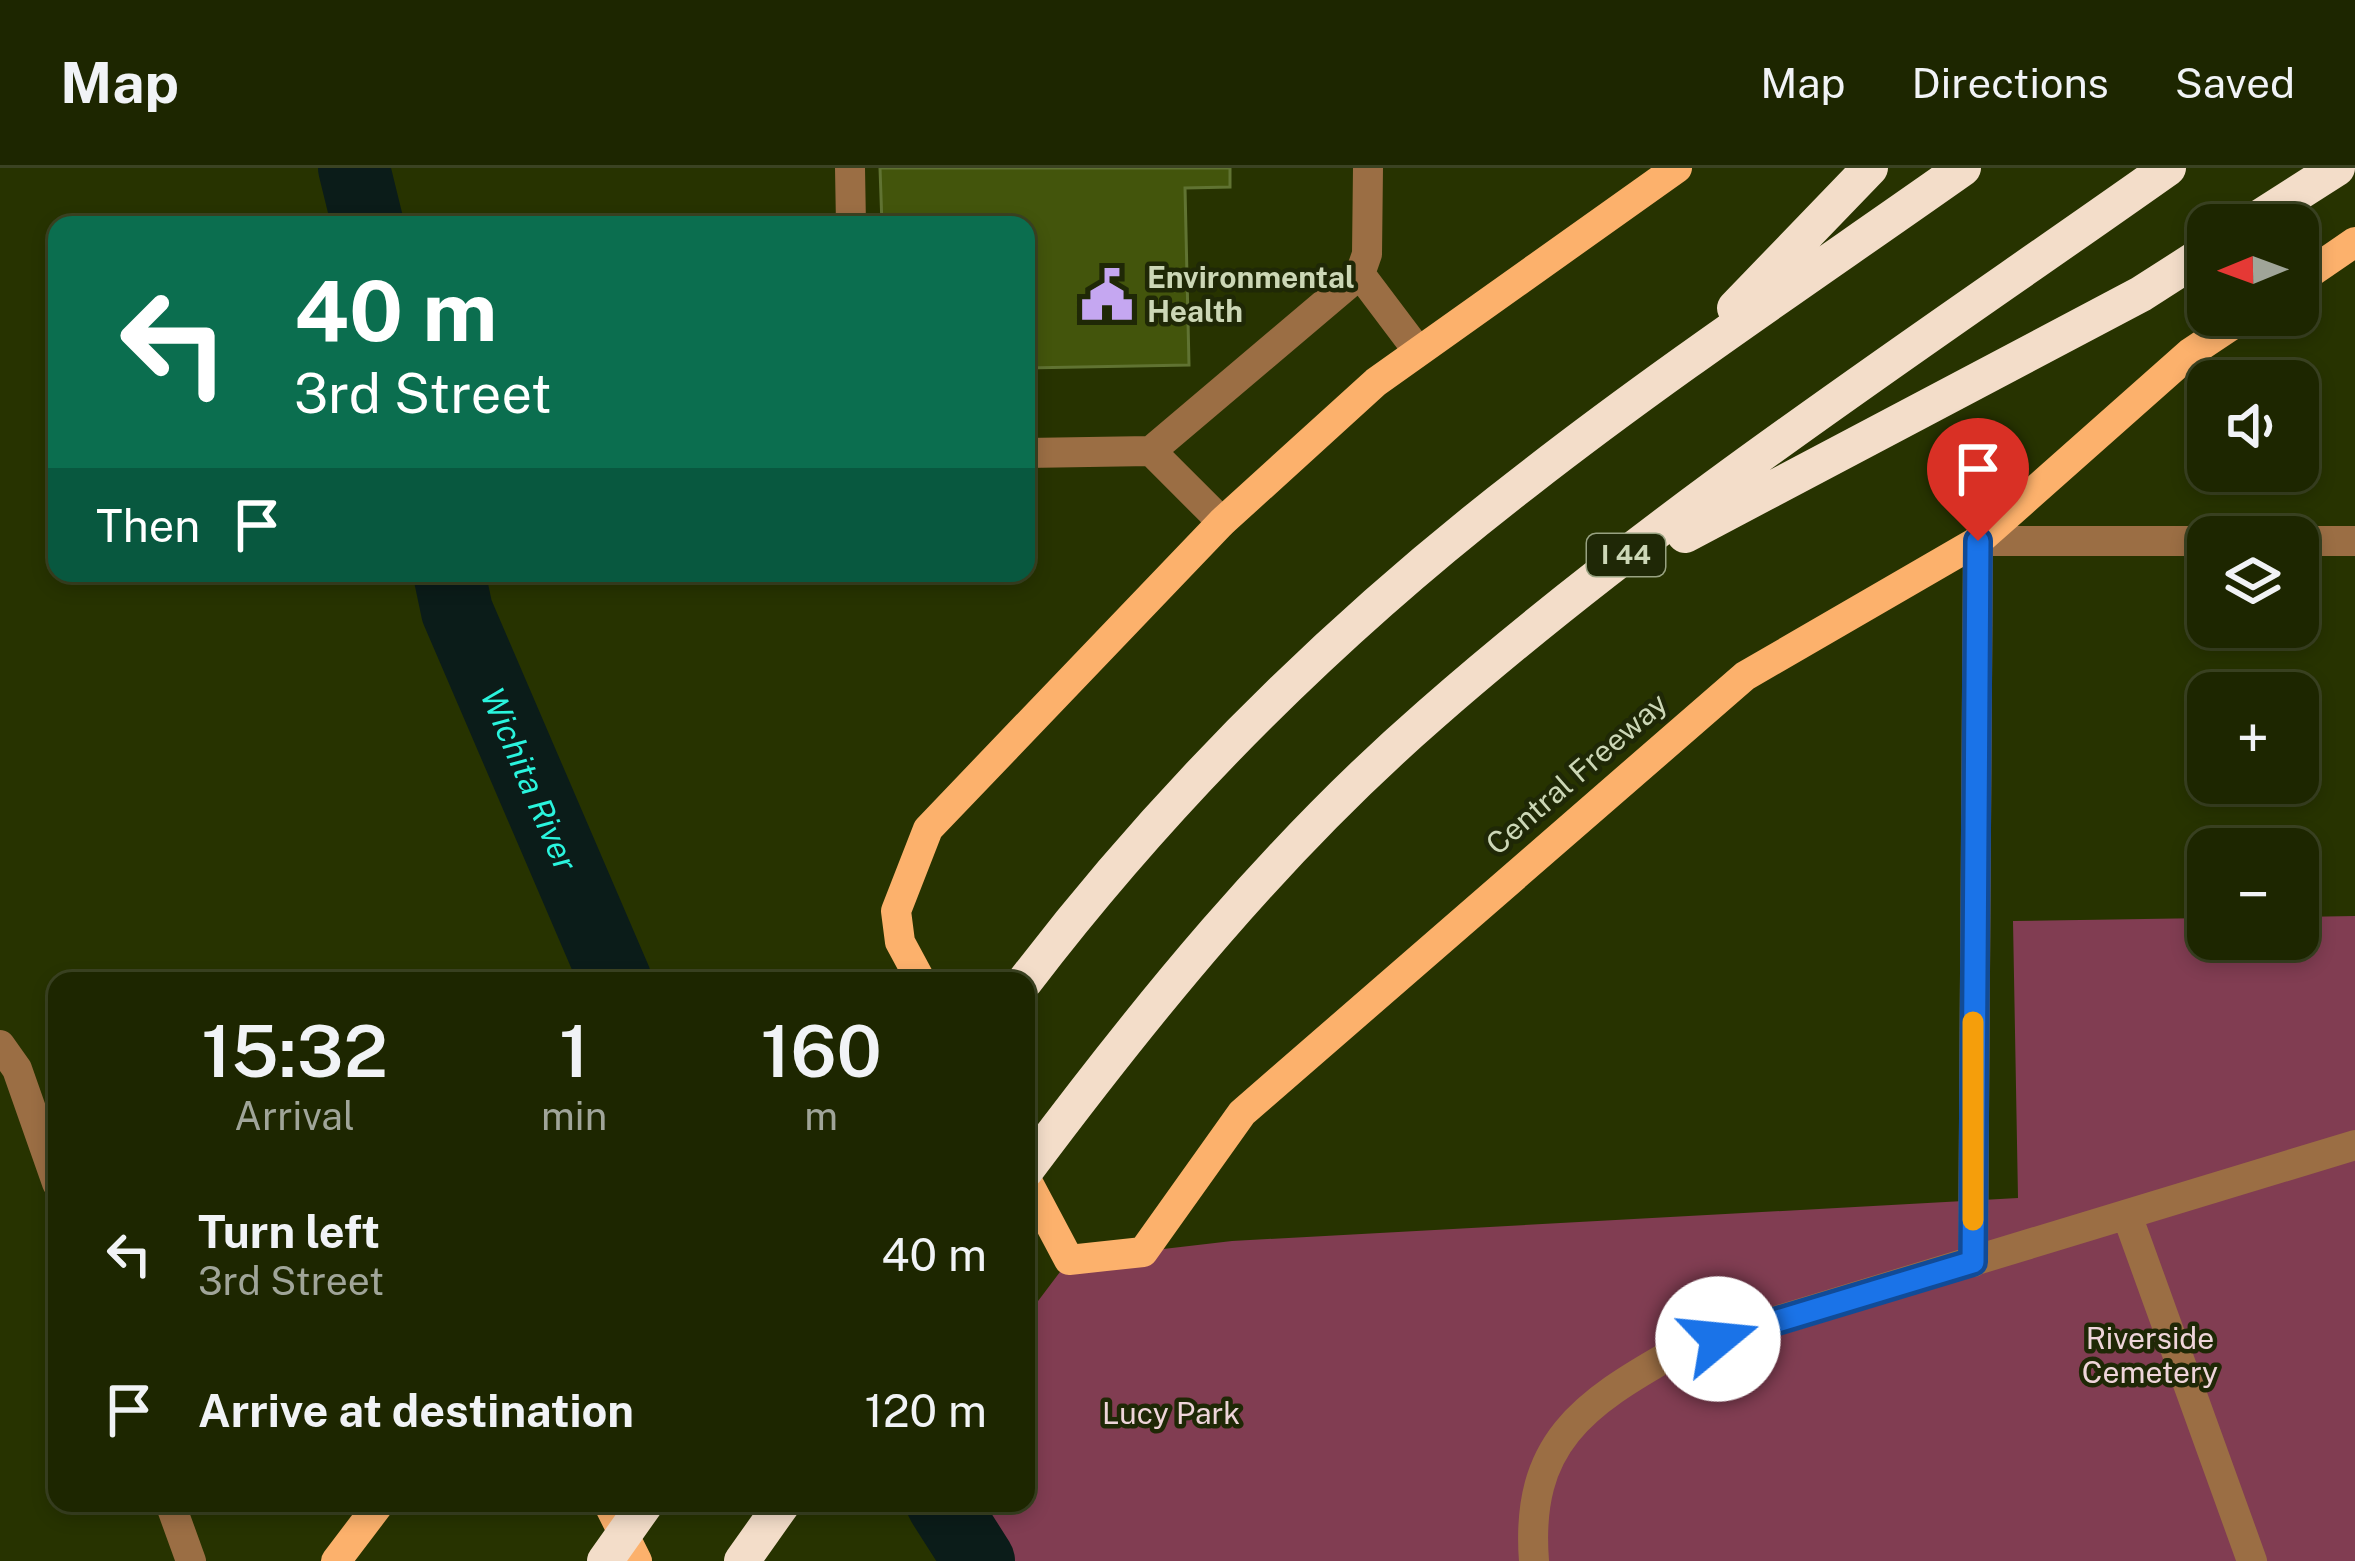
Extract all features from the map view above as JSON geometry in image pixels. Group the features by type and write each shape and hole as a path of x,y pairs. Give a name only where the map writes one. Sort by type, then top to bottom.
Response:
{"highway":[{"path":"1675,371 1870,168"},
{"path":"1031,972 1095,889 1229,745 1355,625 1524,482 1963,168"},
{"name":"Central Freeway","path":"1035,1162 1144,1013 1274,866 1426,718 1570,596 2168,168"},
{"path":"2281,204 2337,168"},
{"path":"1570,596 2120,305 2187,264"},
{"path":"605,1561 640,1512"},
{"path":"742,1561 777,1512"}],"main road":[{"path":"916,972 900,942 896,911 928,829 1222,522 1376,382 1677,168"},
{"path":"2319,266 2355,242"},
{"name":"Central Freeway","path":"1035,1192 1069,1260 1143,1252 1242,1113 1745,676 1978,541 2190,353 2216,336"},
{"path":"336,1561 373,1512"},
{"path":"613,1512 638,1561"}],"street":[{"path":"850,168 851,216"},
{"path":"1035,453 1151,451 1360,274 1367,254 1368,168"},
{"path":"1360,274 1418,351"},
{"path":"1151,451 1222,522"},
{"path":"1973,1262 1978,541 2187,541"},
{"path":"2319,541 2355,542"},
{"path":"0,1045 16,1069 48,1158"},
{"path":"1534,1561 1530,1513 1556,1442 1612,1388 1677,1351 2355,1145"},
{"path":"2127,1215 2252,1561"},
{"path":"173,1512 190,1561"}],"green space":[{"name":"Riverside Cemetery","path":"2355,916 2355,1561 979,1561 948,1512 1035,1512 1035,1305 1069,1260 1232,1241 2018,1198 2013,921 2187,918 2187,960 2319,960 2319,917"}],"building":[{"name":"Environmental Health","path":"880,168 1230,168 1230,187 1185,188 1189,365 1035,368 1035,216 882,216"}],"waterway":[{"name":"Wichita River","path":"354,168 366,216"},
{"name":"Wichita River","path":"451,582 457,611 612,972"},
{"name":"Wichita River","path":"948,1512 979,1561"}],"slow traffic":[{"path":"1973,1022 1973,1220"}],"place":[{"name":"Environmental Health","path":"1107,295"}],"route":[{"path":"1718,1339 1973,1262 1978,541"}],"park label":[{"name":"Lucy Park","path":"1171,1414"}]}
